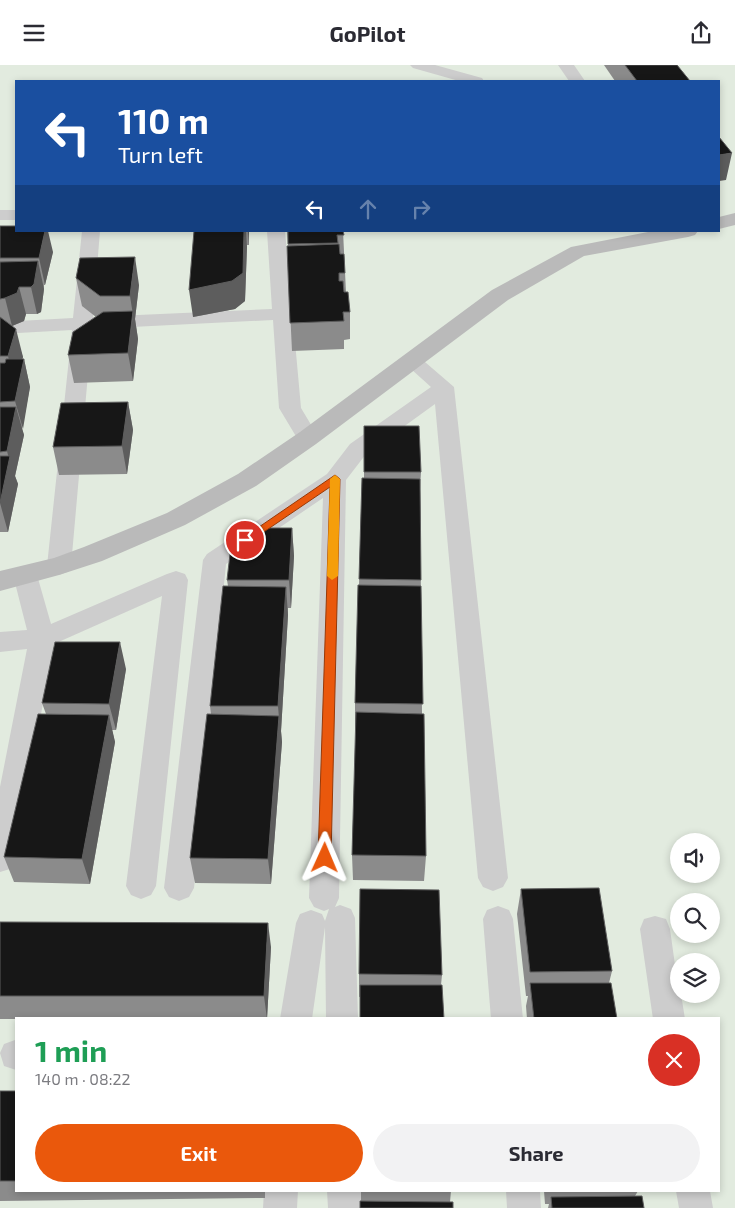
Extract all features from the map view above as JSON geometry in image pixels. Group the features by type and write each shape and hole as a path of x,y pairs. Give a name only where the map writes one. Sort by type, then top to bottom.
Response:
{"street":[{"path":"418,65 472,80"},
{"path":"566,65 576,80"},
{"path":"0,215 15,215"},
{"path":"720,223 735,219"},
{"path":"59,566 91,232"},
{"path":"276,232 290,408 308,438"},
{"path":"0,581 59,566 93,554 176,519 247,480 308,438 500,295 578,251 682,232"},
{"path":"0,328 283,314"},
{"path":"411,361 444,387 493,878"},
{"path":"179,888 215,560 335,479 358,449 444,387"},
{"path":"335,479 325,913 342,1017"},
{"path":"0,860 42,638 25,575"},
{"path":"0,642 42,638 176,580 141,886"},
{"path":"297,1017 325,913"},
{"path":"498,919 507,1017"},
{"path":"655,929 669,1017"},
{"path":"280,1208 281,1192"},
{"path":"344,1192 345,1208"},
{"path":"523,1192 524,1208"},
{"path":"693,1192 696,1208"}],"shaded area":[{"path":"0,65 735,65 735,1208 0,1208"}],"building":[{"path":"625,65 677,65 689,80 636,80"},
{"path":"720,138 732,153 720,155"},
{"path":"0,226 15,226 15,232 45,232 39,258 0,258"},
{"path":"194,232 244,232 243,273 232,281 189,290"},
{"path":"288,232 343,232 344,235 337,235 338,243 288,244"},
{"path":"339,244 340,254 344,254 345,273 339,273 339,281 343,281 344,292 348,292 350,312 343,312 344,321 290,323 287,246"},
{"path":"135,257 130,296 100,296 76,278 80,258"},
{"path":"38,261 34,284 31,287 19,287 17,293 0,299 0,262"},
{"path":"133,311 128,353 68,355 73,332 103,312"},
{"path":"0,317 16,329 8,356 0,356"},
{"path":"6,359 24,359 15,401 0,402 0,363 5,363"},
{"path":"128,402 122,446 53,447 61,403"},
{"path":"0,407 16,407 7,451 0,452"},
{"path":"364,426 419,426 421,472 364,472"},
{"path":"0,456 10,456 0,503"},
{"path":"362,478 420,479 421,580 359,579"},
{"path":"233,528 292,528 289,580 227,580"},
{"path":"358,585 421,586 423,704 355,703"},
{"path":"223,586 286,587 278,706 210,706"},
{"path":"55,642 120,642 109,704 42,703"},
{"path":"356,712 424,714 426,856 352,855"},
{"path":"38,714 109,715 82,859 4,857"},
{"path":"207,714 279,716 268,859 190,858"},
{"path":"599,888 612,971 530,972 521,889"},
{"path":"360,889 439,890 442,975 359,974"},
{"path":"0,922 268,923 264,996 0,996"},
{"path":"530,983 611,983 617,1017 534,1017"},
{"path":"360,985 442,985 444,1017 360,1017"},
{"path":"0,1091 15,1091 15,1181 0,1181"},
{"path":"642,1196 644,1208 552,1208 551,1197"},
{"path":"360,1201 453,1202 453,1208 360,1208"}],"slow traffic":[{"path":"332,576 335,479"}],"route":[{"path":"245,540 335,479 325,858"}]}
